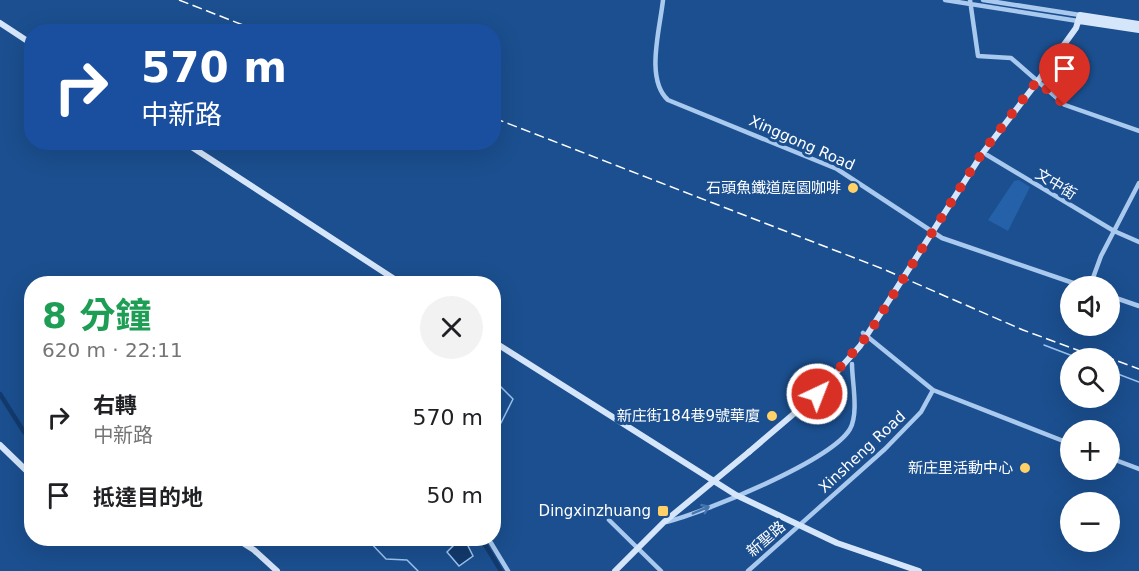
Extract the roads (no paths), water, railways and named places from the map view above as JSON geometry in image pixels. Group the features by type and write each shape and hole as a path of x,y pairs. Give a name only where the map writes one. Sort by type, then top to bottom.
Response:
{"main road":[{"path":"1080,18 1139,24"},
{"path":"1080,18 1139,30"},
{"path":"615,571 664,522 817,394 860,346 982,153 1036,83 1080,18"},
{"path":"0,23 24,39"},
{"path":"197,150 390,276"},
{"path":"501,347 711,482 837,543 919,571"},
{"path":"0,445 24,468"},
{"path":"248,546 278,571"}],"street":[{"name":"Xinggong Road","path":"663,0 655,75 659,90 668,100 837,169 942,238 1060,278"},
{"path":"945,0 1080,18"},
{"path":"982,0 1080,18"},
{"path":"970,2 978,56 1011,58 1036,83 1065,105 1139,131"},
{"name":"文中街","path":"987,155 1114,231 1139,242"},
{"path":"1094,276 1101,256 1139,183"},
{"path":"1120,299 1139,306"},
{"path":"863,333 933,390 1060,440"},
{"path":"664,522 683,518 788,474 849,431 853,418 852,364"},
{"path":"815,386 824,393"},
{"name":"Xinsheng Road","path":"800,526 885,450 921,412 933,390"},
{"path":"1120,462 1139,469"},
{"path":"609,520 662,571"},
{"name":"新聖路","path":"748,571 800,526"},
{"path":"493,546 508,571"}],"waterway":[{"path":"1044,345 1060,351"},
{"path":"1120,375 1139,382"},
{"path":"501,387 513,399 501,423"},
{"path":"0,394 24,432"},
{"path":"374,546 386,559 407,560 418,571"},
{"path":"486,546 501,571"}],"railway":[{"path":"179,0 240,24"},
{"path":"501,121 883,269 1023,330 1072,348"},
{"path":"1120,362 1139,369"}],"place":[{"name":"石頭魚鐵道庭園咖啡","path":"853,188"},
{"name":"新庄街184巷9號華廈","path":"772,416"},
{"name":"新庄里活動中心","path":"1025,468"},
{"name":"Dingxinzhuang","path":"663,511"}]}
